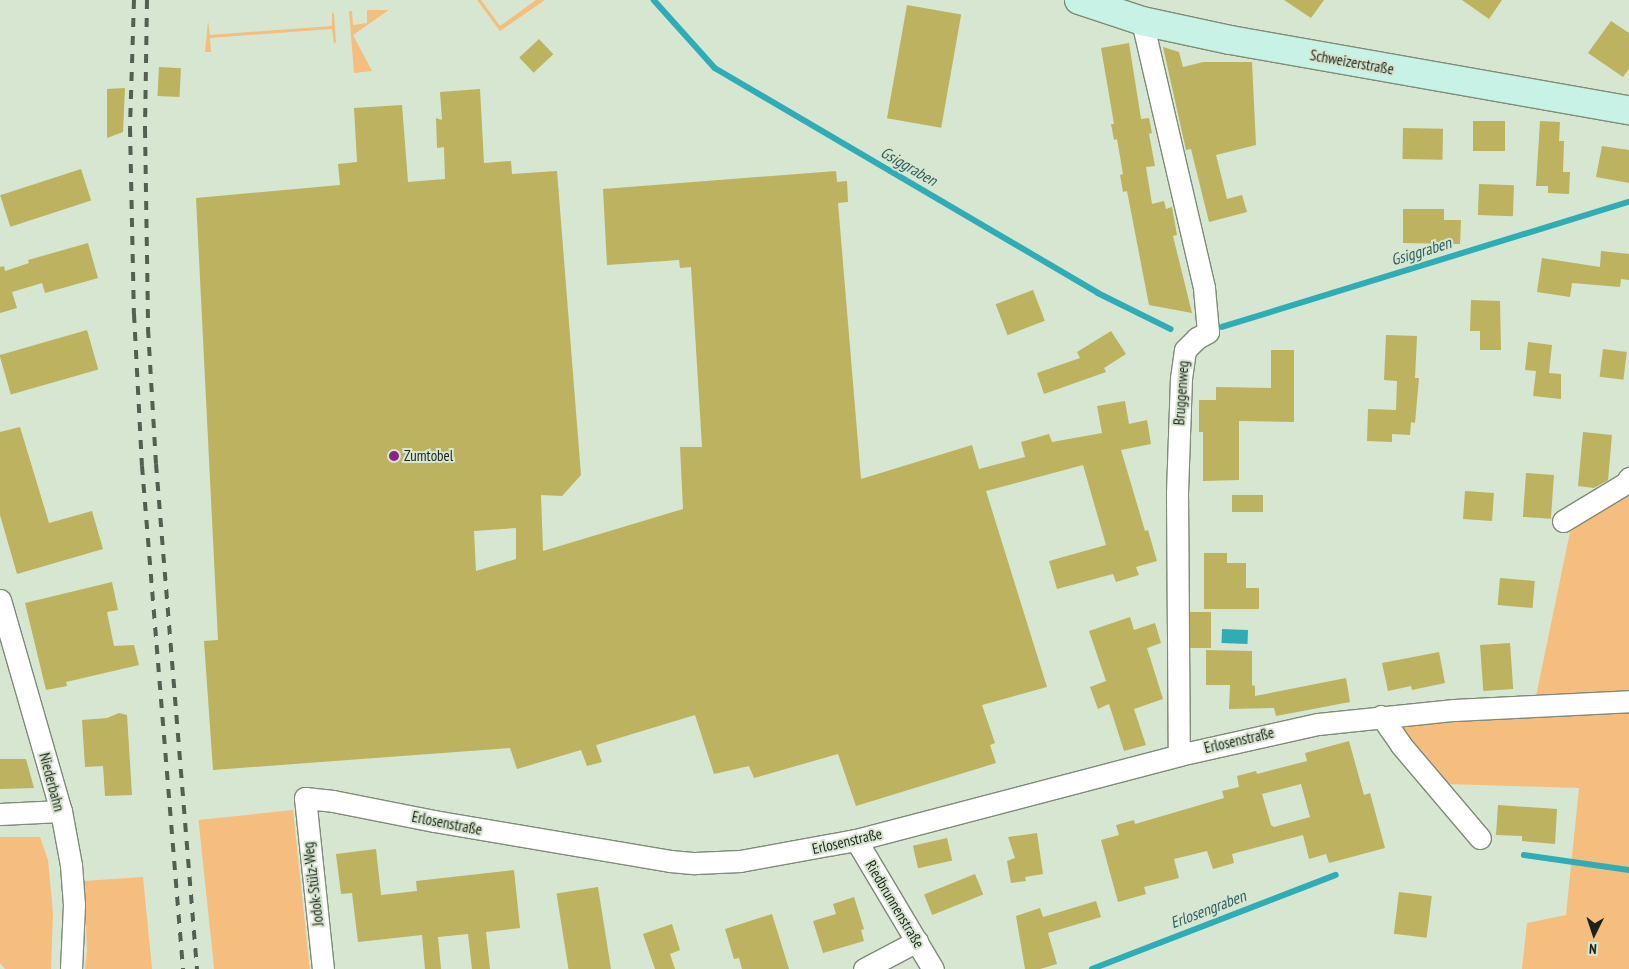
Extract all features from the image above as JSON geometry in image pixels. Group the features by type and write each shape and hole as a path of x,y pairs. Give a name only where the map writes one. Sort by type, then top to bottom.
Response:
{"street":[{"name":"Schweizerstraße","path":"1079,0 1142,21 1230,40 1629,110"},
{"name":"Bruggenweg","path":"1142,21 1204,288 1208,332 1197,338 1185,350 1181,378 1178,493 1179,755"},
{"path":"1563,521 1626,483 1629,478"},
{"name":"Niederbahn","path":"0,600 61,810 71,865 74,905 71,969"},
{"name":"Erlosenstraße","path":"305,798 333,801 618,853 687,863 740,861 856,840 1179,755 1318,724 1381,716 1629,701"},
{"path":"1381,716 1401,745 1480,838"},
{"name":"Jodok-Stülz-Weg","path":"305,798 323,969"},
{"path":"0,814 61,810"},
{"name":"Riedbrunnenstraße","path":"856,840 933,969"},
{"path":"864,969 918,941"}],"shaded area":[{"path":"477,0 481,0 500,26 536,0 545,0 500,31"},
{"path":"367,10 389,10 353,35 372,71 354,73 349,11 352,11 353,25 367,23"},
{"path":"332,12 334,14 336,42 334,44 332,29 210,38 211,52 205,52 208,21 210,35 332,26"},
{"path":"1629,486 1629,969 1522,969 1527,923 1566,915 1579,788 1448,784 1397,724 1534,706 1570,532"},
{"path":"293,810 310,969 214,969 199,820"},
{"path":"0,837 40,837 48,860 53,913 51,969 5,969 0,963"},
{"path":"143,877 152,969 85,969 87,950 84,881"}],"water":[{"path":"1222,629 1248,630 1247,644 1222,643"}],"building":[{"path":"1284,0 1324,0 1311,18"},
{"path":"1462,0 1502,0 1489,19"},
{"path":"907,5 961,15 941,128 887,118"},
{"path":"1611,21 1629,33 1629,69 1623,77 1588,53"},
{"path":"539,39 553,54 534,73 519,57"},
{"path":"1129,43 1141,119 1149,118 1152,133 1149,134 1155,166 1146,167 1152,204 1164,201 1166,209 1172,207 1177,235 1173,236 1192,313 1149,305 1127,191 1123,192 1120,175 1123,174 1117,139 1114,140 1111,124 1114,124 1101,48"},
{"path":"1163,47 1179,52 1183,67 1203,62 1252,62 1256,145 1216,155 1227,199 1242,195 1247,212 1209,222 1191,149 1186,150"},
{"path":"159,67 181,68 179,97 157,96"},
{"path":"125,88 123,132 107,138 107,89"},
{"name":"Zumtobel","path":"480,89 484,163 511,161 512,174 557,171 581,475 562,496 541,495 543,551 683,509 680,447 702,447 691,267 680,268 679,260 607,265 603,189 836,171 837,182 847,181 848,202 838,203 861,479 972,445 979,469 1025,457 1021,442 1049,434 1052,442 1102,433 1097,406 1125,401 1129,424 1147,420 1151,444 1121,450 1145,531 1148,530 1157,561 1136,567 1139,575 1116,582 1113,574 1057,589 1049,561 1106,545 1083,465 986,491 1047,687 982,705 995,743 990,745 996,763 856,806 838,754 754,778 749,766 714,774 695,715 596,745 602,762 587,766 581,750 517,769 510,748 213,770 204,641 218,640 196,198 340,185 338,164 357,162 354,108 402,105 408,182 445,179 444,147 437,148 436,118 442,120 440,92","holes":["516,528 516,559 476,571 474,531"]},
{"path":"1473,121 1505,121 1505,151 1473,151"},
{"path":"1540,121 1560,122 1559,141 1564,141 1563,172 1570,172 1569,194 1548,193 1548,186 1536,186"},
{"path":"1403,128 1443,129 1442,160 1402,159"},
{"path":"1602,146 1629,150 1629,183 1596,177"},
{"path":"81,169 91,200 10,227 0,195"},
{"path":"1479,184 1514,185 1513,216 1478,215"},
{"path":"1403,209 1444,209 1444,220 1461,220 1460,244 1403,243"},
{"path":"88,243 98,278 45,293 42,283 12,292 17,308 0,313 0,267 4,266 5,271 29,263 28,260"},
{"path":"1601,251 1629,254 1629,280 1621,279 1620,287 1572,283 1570,297 1537,292 1542,258 1600,267"},
{"path":"1033,290 1045,321 1007,335 996,304"},
{"path":"1471,300 1500,301 1501,350 1480,350 1480,331 1470,331"},
{"path":"87,330 98,369 11,394 0,355"},
{"path":"1111,331 1126,354 1104,368 1106,372 1044,394 1037,373 1080,358 1077,352"},
{"path":"1386,335 1417,336 1415,378 1419,378 1415,423 1411,422 1410,435 1392,434 1392,442 1367,441 1368,409 1396,410 1397,381 1384,380"},
{"path":"1528,342 1552,345 1549,373 1561,374 1561,399 1533,396 1536,371 1525,370"},
{"path":"1603,349 1627,352 1623,380 1600,377"},
{"path":"1271,350 1294,350 1294,422 1239,421 1239,480 1203,481 1203,432 1199,432 1199,400 1216,400 1216,387 1271,388"},
{"path":"20,427 49,523 92,511 103,549 17,574 0,515 0,432"},
{"path":"1583,432 1612,435 1608,480 1594,488 1578,486"},
{"path":"1526,473 1554,475 1551,519 1523,517"},
{"path":"1465,491 1494,493 1492,521 1463,519"},
{"path":"1232,495 1263,495 1263,512 1232,512"},
{"path":"1204,553 1227,553 1227,563 1246,563 1246,588 1259,588 1259,609 1204,609"},
{"path":"1500,578 1535,581 1533,608 1498,605"},
{"path":"112,582 118,610 107,612 114,646 134,645 139,665 66,682 67,686 46,690 25,603"},
{"path":"1190,612 1211,612 1211,648 1190,648"},
{"path":"1130,617 1134,630 1155,623 1161,643 1147,648 1163,699 1134,709 1146,745 1124,751 1109,704 1098,709 1090,687 1106,681 1089,631"},
{"path":"1510,643 1513,689 1483,691 1480,645"},
{"path":"1206,650 1252,651 1252,685 1255,686 1255,696 1346,678 1350,702 1276,716 1274,708 1229,709 1230,685 1206,685"},
{"path":"1439,652 1445,683 1412,690 1411,686 1388,691 1382,663"},
{"path":"119,713 127,715 132,795 105,796 103,766 85,767 82,720 107,718"},
{"path":"1349,741 1364,795 1370,793 1385,848 1329,863 1326,854 1309,859 1303,835 1232,854 1234,863 1213,869 1207,851 1174,859 1179,878 1144,887 1146,894 1118,902 1101,840 1119,835 1116,825 1134,820 1135,824 1224,798 1222,791 1239,787 1237,776 1256,771 1257,774 1307,761 1305,753","holes":["1301,784 1310,817 1274,827 1271,825 1262,794"]},
{"path":"0,759 26,759 34,788 0,789"},
{"path":"1498,805 1557,809 1555,844 1522,841 1522,836 1496,835"},
{"path":"1037,833 1043,874 1025,877 1026,881 1011,883 1007,861 1015,858 1008,837"},
{"path":"947,838 952,860 918,868 913,846"},
{"path":"376,849 381,895 417,891 416,881 514,870 520,928 486,932 490,969 472,969 468,934 438,937 441,969 425,969 422,935 358,942 352,893 341,894 336,854"},
{"path":"975,874 983,894 932,915 924,895"},
{"path":"598,887 611,969 568,969 557,894"},
{"path":"1399,892 1432,896 1427,938 1394,934"},
{"path":"854,897 864,929 861,930 864,941 823,953 813,921 836,914 833,904"},
{"path":"1096,901 1101,917 1048,933 1057,964 1040,969 1025,969 1016,916 1040,908 1043,917"},
{"path":"772,914 789,969 742,969 739,958 734,959 725,929"},
{"path":"672,924 680,950 670,954 675,969 655,969 643,934"}],"waterway":[{"name":"Gsiggraben","path":"654,0 715,68 1098,293 1171,329"},
{"name":"Gsiggraben","path":"1222,327 1629,202"},
{"name":"Erlosengraben","path":"1524,855 1629,870"},
{"name":"Erlosengraben","path":"1092,969 1335,875"}],"railway":[{"path":"134,0 130,128 134,314 142,466 183,969"},
{"path":"147,0 145,129 148,329 156,464 197,969"}],"place":[{"name":"Zumtobel","path":"394,456"}]}
